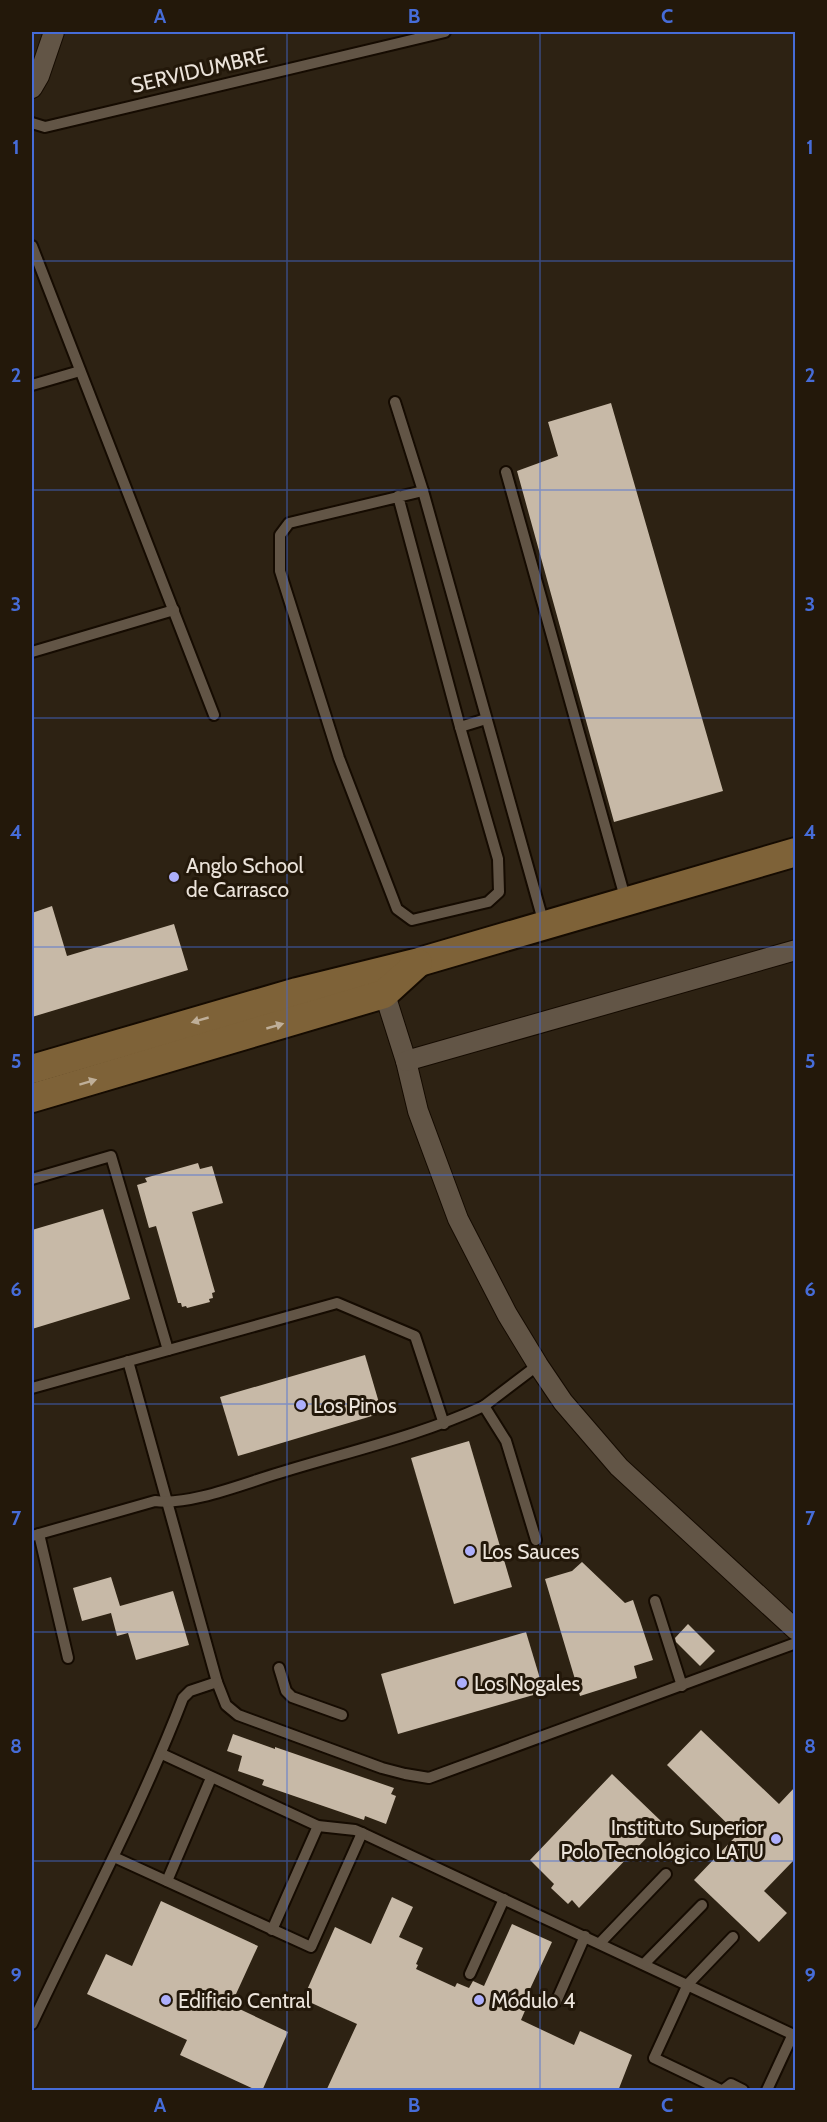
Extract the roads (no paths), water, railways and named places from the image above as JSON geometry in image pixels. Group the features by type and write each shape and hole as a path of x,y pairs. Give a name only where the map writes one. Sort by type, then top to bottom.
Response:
{"street":[{"path":"32,88 39,76 54,32"},
{"path":"32,1098 381,982 419,962 795,852"},
{"path":"406,1061 795,950"},
{"path":"381,982 406,1061 418,1111 458,1219 507,1314 538,1365 563,1402 618,1467 795,1630"},
{"path":"32,1069 381,982"}],"lane":[{"name":"SERVIDUMBRE","path":"32,123 45,127 445,32"},
{"path":"32,246 214,715"},
{"path":"32,385 80,371"},
{"path":"395,402 423,491 545,924"},
{"path":"506,472 626,902"},
{"path":"398,496 498,859 499,892 488,902 412,920 397,909 339,758 280,571 280,535 289,523 398,496 423,491"},
{"path":"32,652 174,610"},
{"path":"460,727 486,719"},
{"path":"32,1179 111,1156 168,1350"},
{"path":"32,1388 337,1303 415,1336 444,1424"},
{"path":"128,1361 217,1682 226,1705 238,1714 382,1768 429,1778 795,1643"},
{"path":"68,1658 35,1535 154,1501 168,1503 208,1494 444,1424 484,1406 538,1365"},
{"path":"484,1406 506,1442 536,1540"},
{"path":"655,1601 682,1686"},
{"path":"279,1668 286,1692 292,1697 342,1715"},
{"path":"32,2024 162,1754 183,1698 189,1691 217,1682"},
{"path":"162,1754 318,1826 355,1830 362,1833 794,2035 767,2091"},
{"path":"167,1881 211,1778"},
{"path":"272,1930 318,1826"},
{"path":"114,1857 311,1947 362,1833"},
{"path":"600,1943 666,1874"},
{"path":"471,1974 504,1899"},
{"path":"644,1964 702,1905"},
{"path":"556,2002 585,1936"},
{"path":"733,1937 688,1984 654,2058 722,2091 731,2084 743,2091"}],"place":[{"name":"Anglo School de Carrasco","path":"174,877"},
{"name":"Los Pinos","path":"301,1405"},
{"name":"Los Sauces","path":"470,1551"},
{"name":"Los Nogales","path":"462,1683"},
{"name":"Instituto Superior Polo Tecnológico LATU","path":"776,1839"},
{"name":"Edificio Central","path":"166,2000"},
{"name":"Módulo 4","path":"479,2000"}]}
